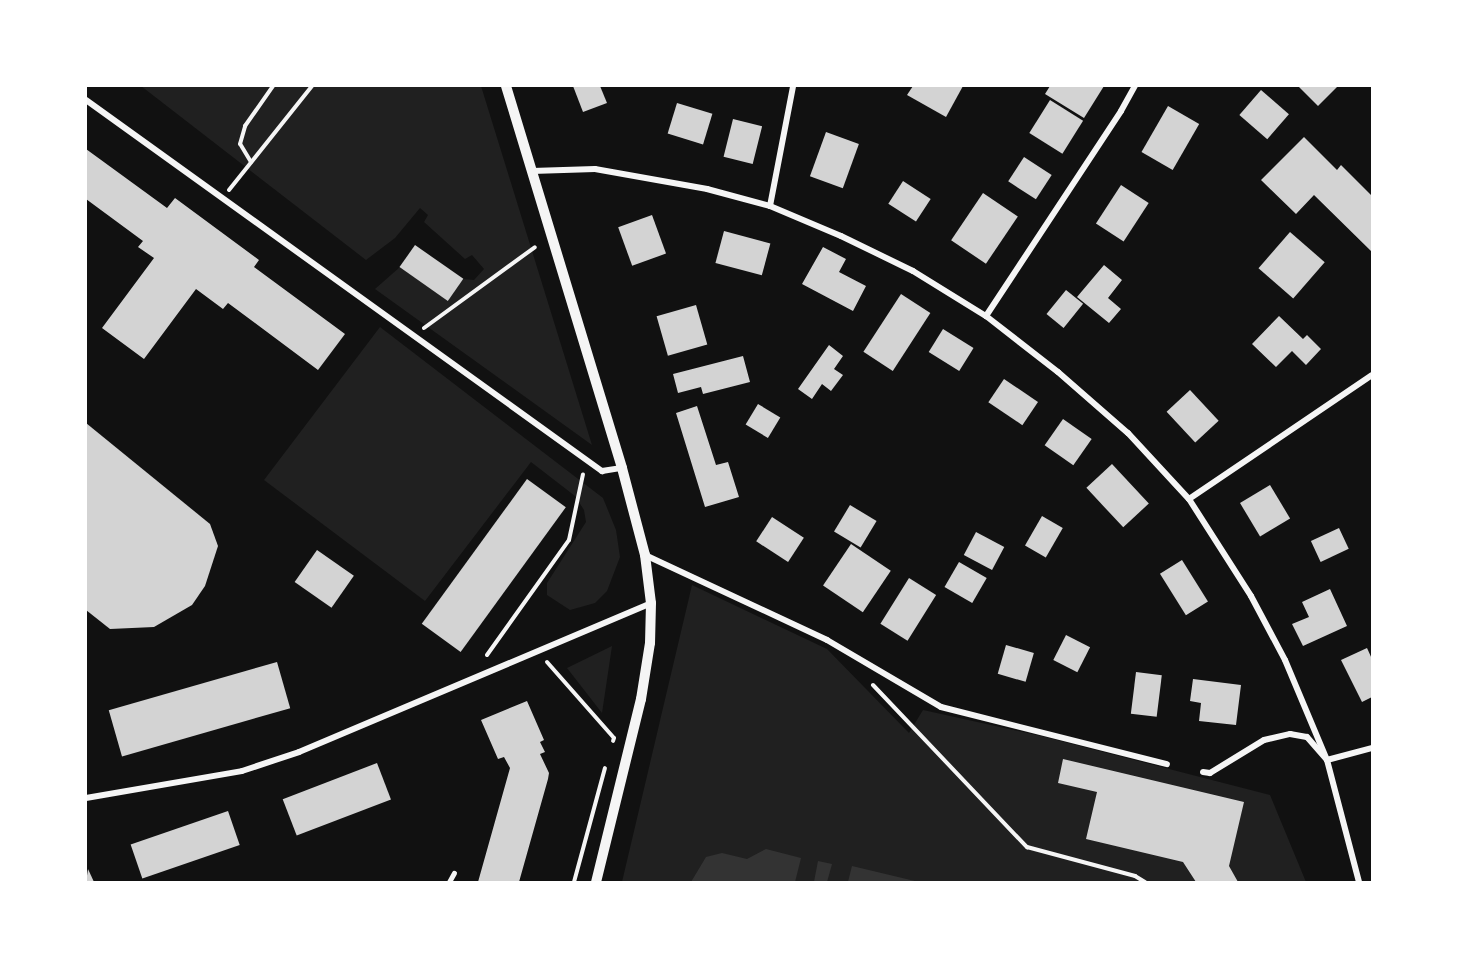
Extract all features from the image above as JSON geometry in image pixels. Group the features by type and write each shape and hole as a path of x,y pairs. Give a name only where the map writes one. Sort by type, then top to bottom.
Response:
{"street":[{"path":"506,86 622,468 645,555 651,603 650,643 641,699 596,882"},
{"path":"770,206 793,86"},
{"path":"986,316 1121,111 1135,86"},
{"path":"86,100 602,471 622,468"},
{"path":"532,171 595,169 707,189 770,206 913,271 986,316 1058,372 1128,433 1189,499 1251,596 1285,660 1327,760 1359,882"},
{"path":"1189,499 1372,375"},
{"path":"645,555 677,567 827,640 941,707 1167,764"},
{"path":"86,798 242,771 299,752 651,603"},
{"path":"1203,772 1210,773 1264,740 1290,734 1307,737 1327,760"},
{"path":"1327,760 1372,748"}],"lane":[{"path":"449,882 453,873"}],"path":[{"path":"251,162 240,144 245,126 273,86"},
{"path":"224,198 312,86"},
{"path":"414,335 535,247"},
{"path":"487,656 569,540 586,460"},
{"path":"547,662 614,738 611,749"},
{"path":"866,677 1027,847 1135,876 1145,882"},
{"path":"574,882 608,760"},
{"path":"1132,882 1135,876"}],"shaded area":[{"path":"141,86 481,86 592,445 375,289 400,267 448,300 463,279 474,280 484,269 472,255 465,259 424,222 428,215 420,208 395,238 366,260"},
{"path":"380,327 603,498 616,530 620,557 607,591 595,603 570,610 547,595 547,583 586,522 584,510 575,496 531,462 425,601 264,480"},
{"path":"692,585 827,649 909,733 923,710 1041,736 1270,795 1306,882 622,882"},
{"path":"612,646 602,713 567,668"},
{"path":"766,849 801,858 795,882 691,882 706,857 722,853 747,859"},
{"path":"818,861 832,864 827,882 814,882"},
{"path":"852,866 919,882 848,882"}],"building":[{"path":"573,86 600,86 607,103 583,112"},
{"path":"913,86 963,86 946,117 907,95"},
{"path":"1050,86 1104,86 1084,118 1045,94"},
{"path":"1298,86 1336,86 1337,87 1318,106"},
{"path":"1261,90 1289,114 1267,139 1239,115"},
{"path":"1050,100 1083,121 1062,154 1029,133"},
{"path":"677,103 712,114 703,144 668,134"},
{"path":"1168,106 1199,124 1173,170 1142,152"},
{"path":"733,119 762,126 753,164 724,157"},
{"path":"826,132 859,144 843,188 810,176"},
{"path":"1304,137 1337,170 1341,165 1372,196 1372,252 1314,195 1296,214 1261,180"},
{"path":"86,149 167,208 175,198 259,260 254,267 345,334 318,370 228,303 223,309 196,289 144,359 102,328 154,258 138,247 143,241 86,199"},
{"path":"1024,157 1052,175 1036,199 1008,181"},
{"path":"903,181 931,199 916,222 888,204"},
{"path":"1121,185 1149,203 1124,242 1096,224"},
{"path":"983,193 1018,216 986,264 951,240"},
{"path":"652,215 666,254 632,266 618,227"},
{"path":"724,231 770,243 762,275 715,263"},
{"path":"1290,232 1325,262 1293,298 1259,268"},
{"path":"415,245 463,279 448,301 400,267"},
{"path":"823,247 846,259 839,272 866,286 853,311 802,284"},
{"path":"1104,265 1122,280 1108,298 1121,309 1109,323 1077,297"},
{"path":"1066,290 1083,304 1064,328 1046,314"},
{"path":"901,294 930,313 893,371 863,352"},
{"path":"696,305 707,344 668,356 657,316"},
{"path":"1279,316 1303,339 1307,335 1321,349 1306,365 1292,351 1276,367 1252,344"},
{"path":"943,329 974,348 959,371 929,352"},
{"path":"829,345 843,356 834,369 843,375 831,391 822,384 812,399 798,389"},
{"path":"743,356 750,382 703,394 701,387 678,393 673,374"},
{"path":"1004,379 1038,402 1022,425 988,402"},
{"path":"1190,390 1219,421 1195,443 1167,412"},
{"path":"758,404 780,417 768,438 746,425"},
{"path":"697,406 716,465 728,462 739,497 705,507 676,413"},
{"path":"1063,419 1092,439 1073,465 1045,445"},
{"path":"86,423 210,524 218,546 205,586 192,605 154,627 110,629 86,610"},
{"path":"1112,464 1149,503 1123,527 1086,488"},
{"path":"527,479 566,507 461,652 422,624"},
{"path":"1270,485 1290,518 1260,536 1240,503"},
{"path":"850,505 877,521 861,548 834,532"},
{"path":"1042,516 1063,528 1046,557 1025,545"},
{"path":"772,517 804,538 788,562 756,541"},
{"path":"1339,528 1349,549 1321,562 1311,541"},
{"path":"976,532 1004,547 992,570 964,555"},
{"path":"851,544 891,571 863,612 823,585"},
{"path":"317,550 354,576 331,608 295,582"},
{"path":"1182,560 1208,602 1186,615 1160,574"},
{"path":"959,562 987,578 972,603 944,587"},
{"path":"909,578 936,595 908,641 880,624"},
{"path":"1330,589 1347,626 1303,646 1292,624 1309,617 1302,602"},
{"path":"1066,635 1090,647 1077,672 1053,660"},
{"path":"1006,645 1034,653 1026,682 998,674"},
{"path":"1367,648 1372,659 1372,697 1362,702 1341,660"},
{"path":"277,662 290,708 122,756 109,710"},
{"path":"1136,672 1162,675 1157,717 1131,714"},
{"path":"1193,679 1241,685 1236,725 1199,721 1201,703 1190,701"},
{"path":"527,701 544,740 540,742 545,752 540,754 549,773 548,779 519,882 478,882 510,768 504,757 498,759 481,720"},
{"path":"1063,759 1244,802 1229,866 1238,882 1196,882 1183,862 1086,839 1097,792 1058,783"},
{"path":"377,763 391,799 297,836 283,799"},
{"path":"228,811 240,845 142,879 131,845"},
{"path":"88,869 94,882 86,882"}]}
